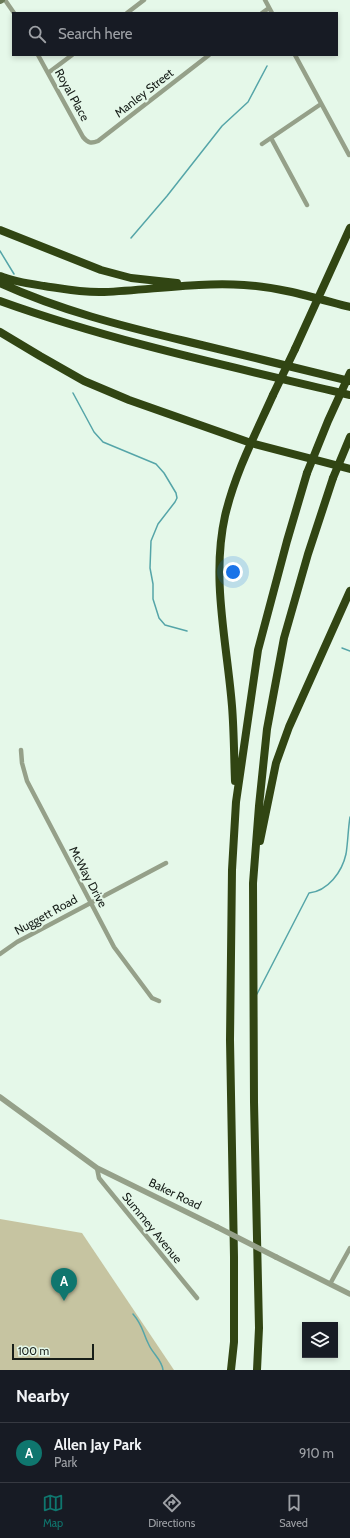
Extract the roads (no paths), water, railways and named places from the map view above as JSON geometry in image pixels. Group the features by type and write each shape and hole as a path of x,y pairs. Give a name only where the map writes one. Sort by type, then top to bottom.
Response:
{"highway":[{"path":"236,802 232,706 220,597 220,551 225,517 234,482 350,228"},
{"path":"0,230 101,270 131,278 208,285"},
{"path":"0,276 35,285 69,290 103,292 208,285 243,285 276,288 350,307"},
{"path":"0,283 26,295 84,315 145,332 350,381"},
{"path":"0,301 42,316 109,336 350,395"},
{"path":"0,332 84,381 129,400 251,443 350,469"},
{"path":"0,339 40,356"},
{"path":"231,1370 234,1342 234,1280 230,1040 232,870 236,802 258,650 286,541 307,473 328,421 350,373"},
{"path":"256,1370 259,1312 254,1102 253,883 258,806 267,729 284,638 308,554 334,478 350,437"},
{"path":"253,883 276,763 289,727 350,591"}],"street":[{"path":"5,0 13,12"},
{"path":"128,12 144,0"},
{"path":"265,0 271,12"},
{"path":"263,12 269,8"},
{"name":"Royal Place","path":"39,56 84,137 87,142 90,143"},
{"path":"48,73 71,56"},
{"name":"Manley Street","path":"90,143 98,142 208,56"},
{"path":"296,56 349,155"},
{"path":"262,144 321,104"},
{"path":"271,138 307,205"},
{"name":"McWay Drive","path":"21,750 22,763 27,781 114,947 152,998 159,1001"},
{"name":"Nuggett Road","path":"0,954 18,942 90,902 166,863"},
{"name":"Baker Road","path":"0,1097 97,1168 350,1294"},
{"name":"Summey Avenue","path":"97,1168 100,1178 108,1189 197,1298"},
{"path":"330,1284 350,1248"}],"waterway":[{"path":"131,238 167,196 222,126 248,102 267,66"},
{"path":"0,251 14,274"},
{"path":"73,393 94,432 103,442 156,464 164,473 176,493 177,498 175,502 158,524 151,541 150,568 153,584 153,599 159,618 165,625 187,631"},
{"path":"342,648 350,651"},
{"path":"257,994 309,893 322,889 338,874 346,854 350,817"},
{"path":"133,1314 141,1326 151,1348 161,1363 163,1370"}],"place":[{"name":"Allen Jay Park","path":"64,1301"}]}
